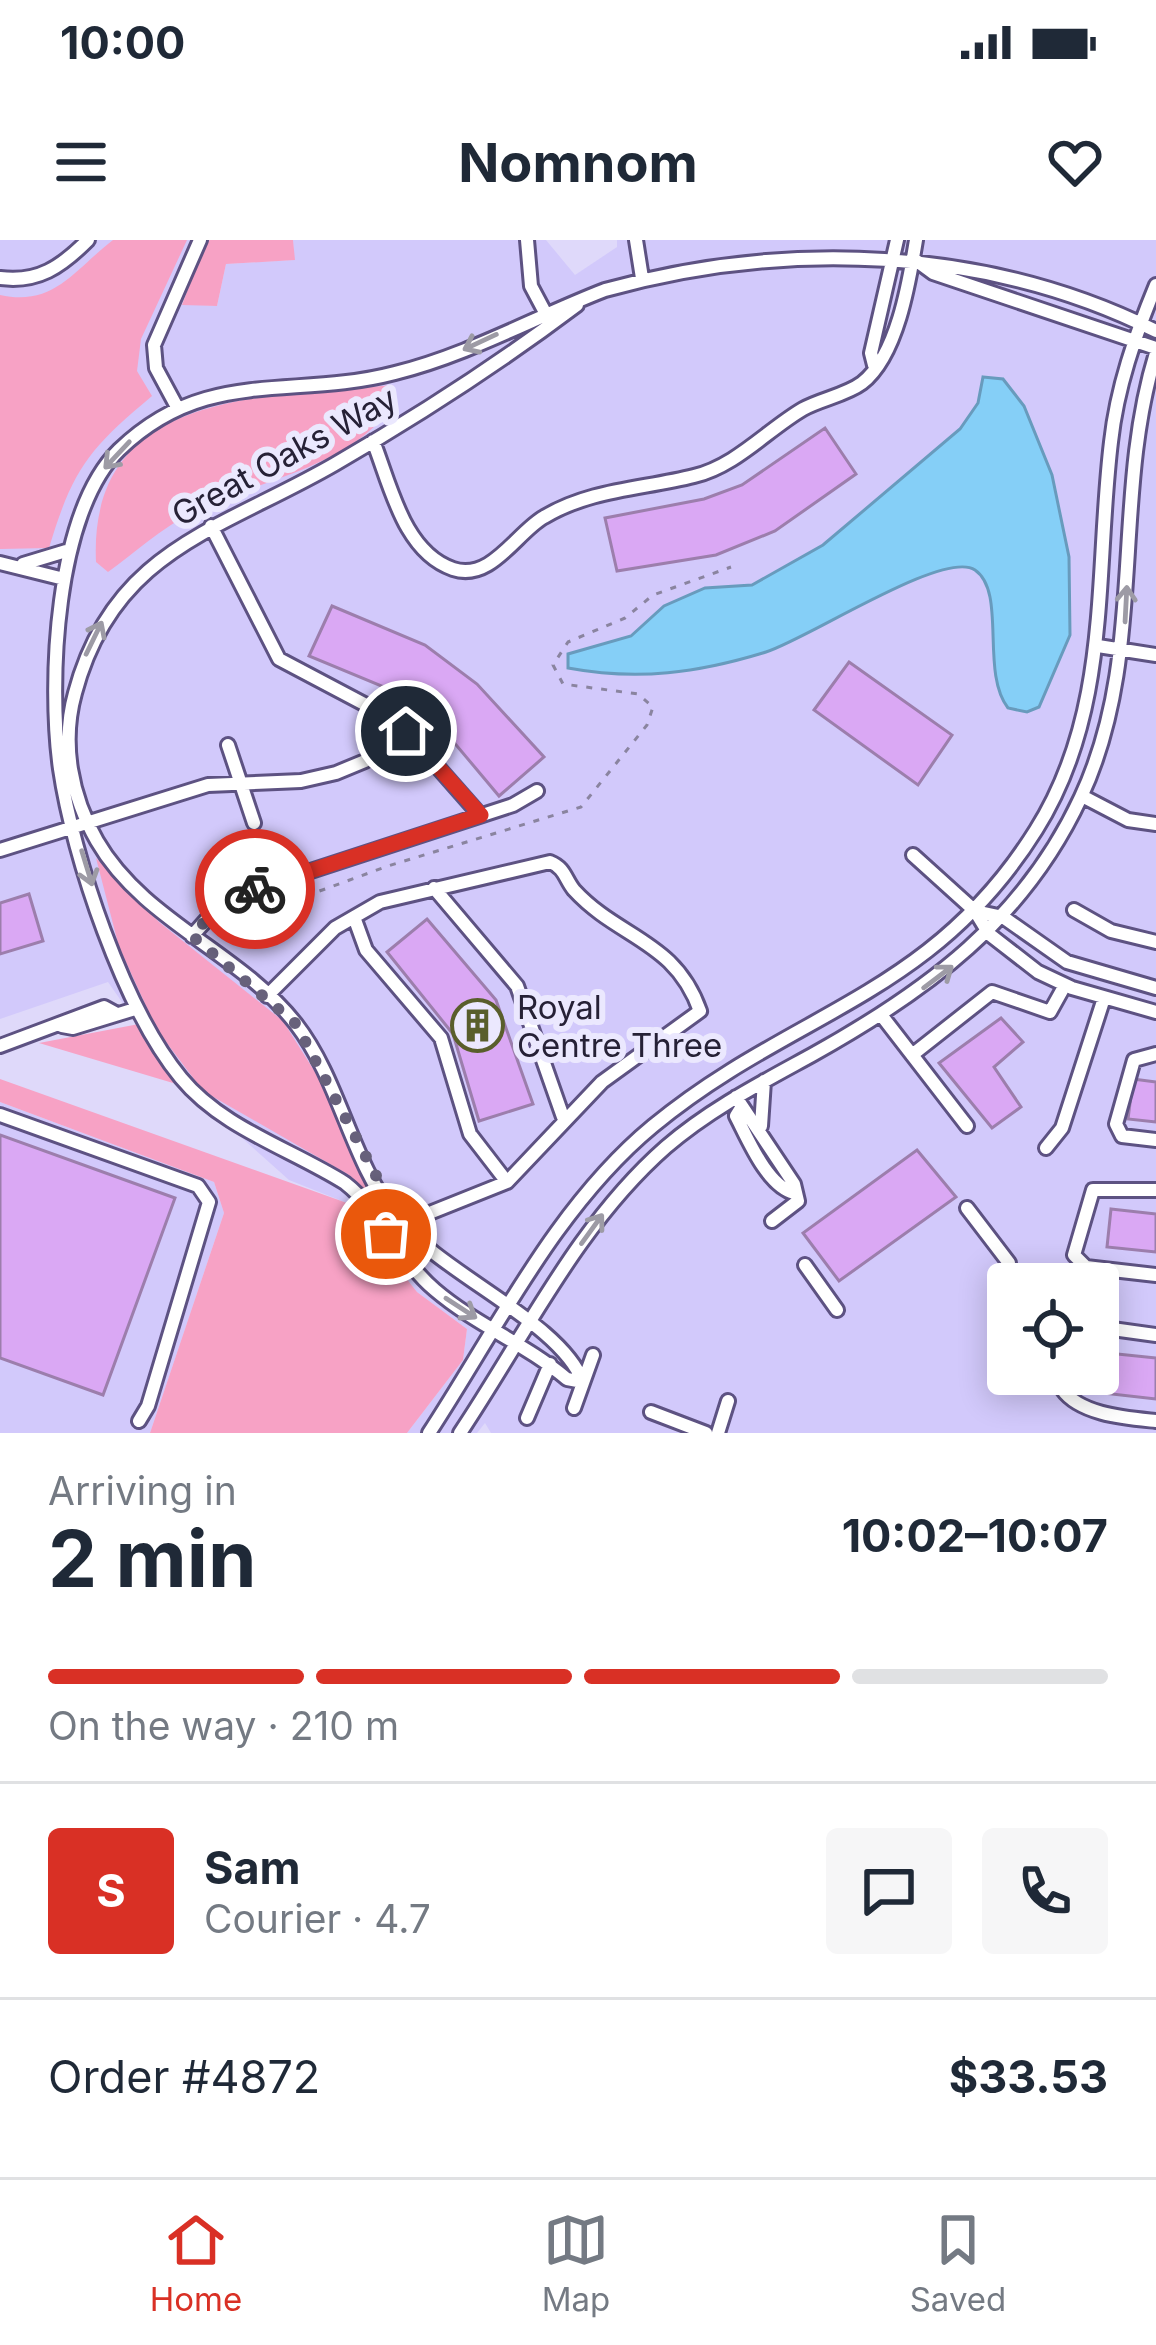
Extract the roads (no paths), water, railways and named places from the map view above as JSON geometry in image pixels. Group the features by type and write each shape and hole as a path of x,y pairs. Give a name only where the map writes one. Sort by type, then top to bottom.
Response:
{"street":[{"path":"0,278 26,281 46,274 88,240"},
{"path":"177,407 156,368 154,345 200,240"},
{"path":"527,240 531,286 548,318"},
{"path":"636,240 643,278"},
{"path":"874,365 871,353 896,240"},
{"path":"373,441 405,524 428,555 456,571 482,568 541,518 601,493 697,476 730,461 806,407 864,382 884,358 916,240"},
{"name":"Great Oaks Way","path":"548,318 373,441 171,549 130,586 88,645 68,737 82,827 119,870 267,996 306,1040 401,1223 419,1246 530,1321 578,1367 583,1382 567,1379 518,1341 437,1292 386,1234 364,1198 208,1105 158,1048 135,1009 82,827 57,732 66,551 93,483 116,453 177,407 230,390 391,375 433,363 588,298 701,261 768,253 894,255 980,264 1156,331"},
{"name":"Great Oaks Way","path":"913,258 933,273 1156,351"},
{"path":"429,1433 584,1198 653,1126 722,1077 889,983 975,911 1015,862 1056,793 1083,720 1097,646 1111,444 1133,343 1156,285"},
{"path":"460,1433 530,1321 628,1184 679,1137 945,973 988,934 1046,861 1082,796 1108,721 1123,649 1135,453 1156,351"},
{"path":"211,526 279,659 385,715"},
{"path":"22,565 66,551"},
{"path":"0,563 64,579"},
{"path":"1097,646 1156,655"},
{"path":"406,731 481,815"},
{"path":"0,850 208,785 301,781 336,773 365,761 387,740"},
{"path":"228,745 254,823"},
{"path":"192,936 225,899 481,815 537,791"},
{"path":"1082,796 1128,820 1156,824"},
{"path":"913,855 975,911 988,934 1064,985 1156,1012"},
{"path":"267,996 335,928 380,902 550,862 560,866 574,890 677,964 684,976 700,1011 641,1051 563,1117 507,1182 401,1223 386,1234"},
{"path":"434,888 517,986 563,1117"},
{"path":"1074,910 1111,931 1156,943"},
{"path":"975,911 1003,917 1066,962 1156,988"},
{"path":"354,917 366,950 441,1037 470,1134 507,1182"},
{"path":"912,1055 983,997 1004,992 1050,1012 1064,985"},
{"path":"1046,1148 1063,1128 1104,998"},
{"path":"0,1046 62,1025 74,1028 135,1009"},
{"path":"882,1016 967,1126"},
{"path":"542,1055 565,1043"},
{"path":"1156,1054 1133,1060 1116,1124 1122,1136 1156,1140"},
{"path":"762,1134 764,1081"},
{"path":"738,1103 794,1184 798,1201 772,1221"},
{"path":"738,1103 736,1116 755,1151 784,1191 794,1193"},
{"path":"0,1115 198,1186 209,1202 137,1427"},
{"path":"1156,1190 1114,1186 1093,1190 1074,1255 1086,1267 1156,1275"},
{"path":"967,1208 1010,1263"},
{"path":"806,1265 837,1310"},
{"path":"1119,1331 1156,1335"},
{"path":"574,1408 593,1355"},
{"path":"527,1418 550,1364"},
{"path":"1066,1395 1120,1418 1156,1421"},
{"path":"718,1433 728,1401"},
{"path":"651,1412 706,1433"}],"water":[{"path":"983,377 1003,379 1024,406 1052,475 1069,557 1070,635 1039,707 1027,712 1008,708 996,674 990,596 975,570 959,567 906,583 786,644 741,659 643,674 568,668 568,654 631,636 664,606 705,588 752,585 823,545 960,429 978,403"}],"place":[{"name":"Royal Centre Three","path":"478,1026"}]}
